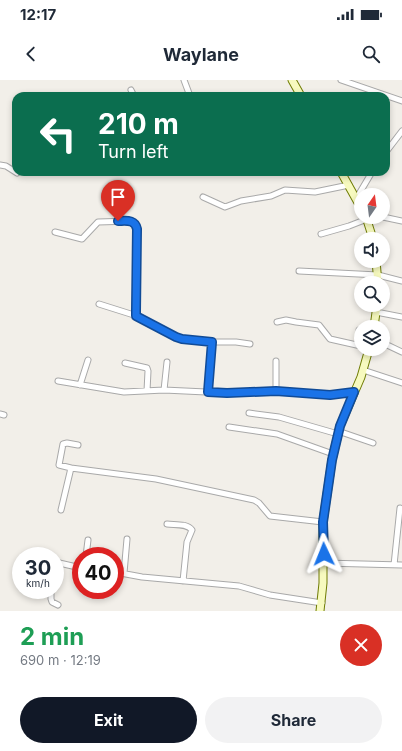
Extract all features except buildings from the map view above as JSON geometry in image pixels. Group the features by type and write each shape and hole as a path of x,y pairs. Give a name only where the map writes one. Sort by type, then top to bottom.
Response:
{"street":[{"path":"184,80 188,92"},
{"path":"292,80 299,92"},
{"path":"340,80 375,92"},
{"path":"390,97 402,101"},
{"path":"390,147 402,131"},
{"path":"0,165 6,166 12,170"},
{"path":"343,176 354,195"},
{"path":"363,188 370,176"},
{"path":"203,197 225,207 241,201 271,196 284,190 315,192 349,185"},
{"path":"390,218 402,221"},
{"path":"55,232 82,239 98,222 132,221 136,225 136,316"},
{"path":"321,234 354,224"},
{"path":"377,268 378,275"},
{"path":"299,271 378,275 402,281"},
{"path":"99,304 136,316 182,339 250,344"},
{"path":"388,312 402,317"},
{"path":"276,322 286,320 320,325 330,338 354,344"},
{"path":"208,392 212,342"},
{"path":"390,347 402,352"},
{"path":"320,611 322,603 324,563 323,522 333,454 338,433 364,370 367,356"},
{"path":"80,385 88,360"},
{"path":"276,361 276,391"},
{"path":"164,390 167,362"},
{"path":"125,363 147,368 147,391"},
{"path":"364,370 402,383"},
{"path":"58,381 124,392 164,390 227,393 276,391 330,395 354,392"},
{"path":"249,414 279,417 374,443"},
{"path":"228,427 277,434 333,454"},
{"path":"78,445 63,444 59,465 71,468 156,479 254,500 259,503 270,516 323,522"},
{"path":"61,510 71,468"},
{"path":"394,565 400,508"},
{"path":"167,524 186,526 192,530 187,542 183,581"},
{"path":"127,539 124,573 142,577 239,586 270,595 322,603"},
{"path":"87,547 88,540"},
{"path":"324,563 402,565"},
{"path":"50,599 58,605"}],"route":[{"path":"118,221 132,221 136,225 137,229 136,316 176,337 212,342 208,392 242,393 276,391 330,395 354,392 340,426 332,460 324,505 324,554"}]}
